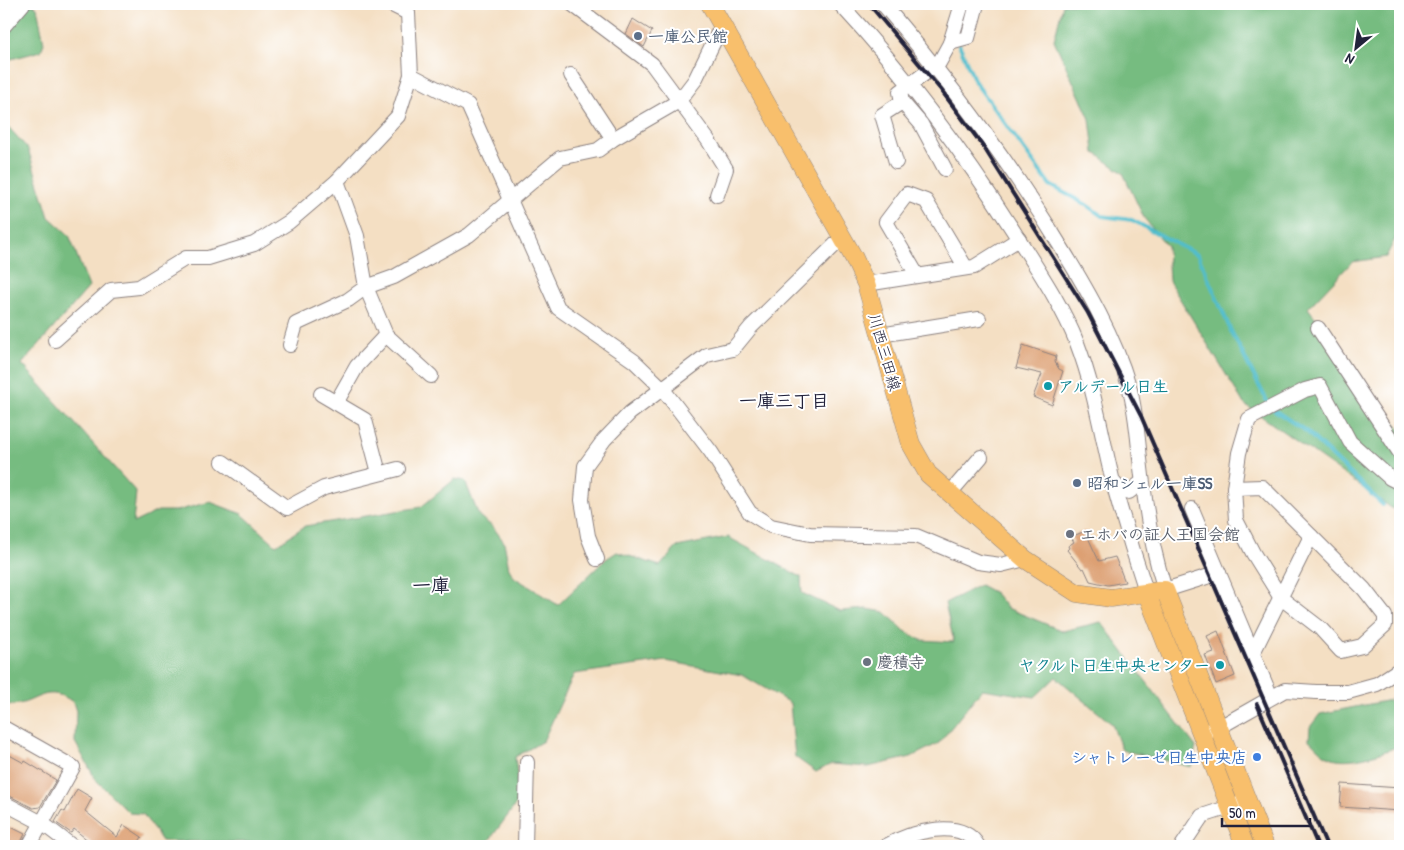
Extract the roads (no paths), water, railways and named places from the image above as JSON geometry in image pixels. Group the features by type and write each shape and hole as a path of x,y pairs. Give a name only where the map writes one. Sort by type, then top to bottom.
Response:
{"main road":[{"name":"川西三田線","path":"710,4 866,284 911,444 928,474 1025,559 1077,592 1111,598 1165,590"},
{"path":"1165,590 1210,730 1230,807 1245,846"},
{"path":"1147,594 1210,730 1247,800 1265,846"}],"street":[{"path":"4,26 23,4"},
{"path":"56,340 110,290 139,287 186,258 208,258 254,244 289,222 337,181 398,116 411,75 409,8 390,4"},
{"path":"572,4 652,64 726,169 717,195"},
{"path":"840,4 909,83 974,171 1055,298 1076,341 1099,411 1114,483 1147,594"},
{"path":"883,4 935,66 978,123 1031,199 1100,315 1129,388 1136,420 1142,482 1151,538 1165,590 1219,573"},
{"path":"945,169 921,124 902,102 900,92 909,83 935,66 943,57 950,43 962,4"},
{"path":"950,43 968,38 977,4"},
{"path":"290,345 296,324 348,300 366,287 394,277 469,235 560,158 598,150 613,139 679,101 695,80 722,26"},
{"path":"411,75 468,105 558,308 634,361 662,388 711,452 750,513 771,526 810,534 916,536 978,562 1001,565 1025,559"},
{"path":"571,75 613,139"},
{"path":"896,162 882,115 902,102"},
{"path":"337,181 357,236 366,287 386,336 431,376"},
{"path":"917,275 886,222 907,194 926,201 966,268"},
{"path":"597,559 588,536 582,500 586,466 604,440 630,412 707,355 733,349 751,327 842,238"},
{"path":"866,284 974,267 1018,239"},
{"path":"880,335 979,318"},
{"path":"1318,328 1400,453"},
{"path":"336,403 357,366 386,336"},
{"path":"1234,488 1262,487 1364,589 1385,616 1385,625 1362,646 1341,651 1320,628 1281,598 1252,553 1236,520 1234,488 1239,453 1250,419 1305,390 1320,386 1350,442 1390,478 1400,483"},
{"path":"321,394 365,420 379,473"},
{"path":"950,493 982,457"},
{"path":"224,462 287,508 324,488 398,469"},
{"path":"1114,483 1124,491 1129,492 1142,482"},
{"path":"1192,509 1271,697"},
{"path":"1253,653 1311,536"},
{"path":"1210,730 1285,690 1348,692 1376,684 1397,674"},
{"path":"4,728 73,766 29,846"},
{"path":"525,846 528,762"},
{"path":"1182,846 1202,816 1247,800"},
{"path":"4,802 42,823 72,846"},
{"path":"886,846 902,837 948,828 961,831 978,846"}],"waterway":[{"path":"964,21 970,5"},
{"path":"959,44 975,82 1050,185 1085,204 1102,216 1132,220 1198,255 1231,331 1269,405"},
{"path":"1274,410 1307,432 1383,505"}],"railway":[{"path":"869,4 941,90 983,146 1088,313 1141,416 1327,846"},
{"path":"1257,704 1318,846"}],"place":[{"name":"一庫公民館","path":"638,36"},
{"name":"アルデール日生","path":"1048,386"},
{"name":"昭和シェル一庫SS","path":"1077,483"},
{"name":"エホバの証人王国会館","path":"1070,534"},
{"name":"慶積寺","path":"867,662"},
{"name":"ヤクルト日生中央センター","path":"1220,665"},
{"name":"シャトレーゼ日生中央店","path":"1257,757"}],"district":[{"name":"一庫三丁目","path":"784,400"},
{"name":"一庫","path":"431,585"}]}
